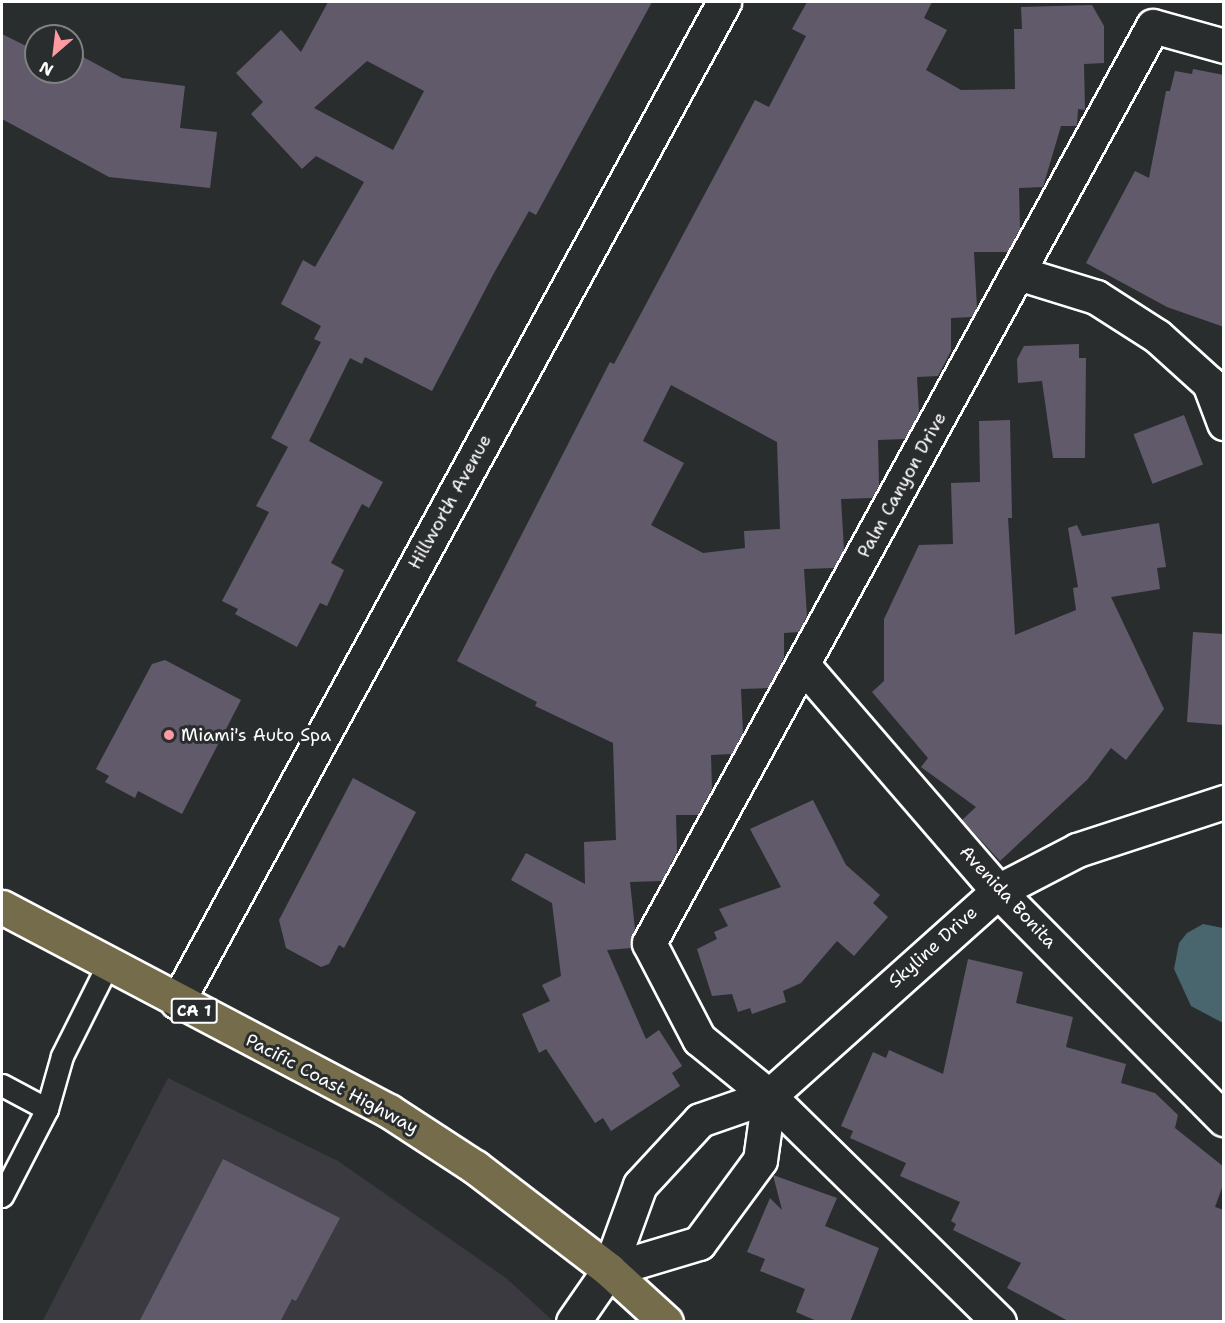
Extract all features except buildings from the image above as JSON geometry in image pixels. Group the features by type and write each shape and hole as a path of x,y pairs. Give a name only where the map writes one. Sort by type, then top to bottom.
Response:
{"highway":[{"name":"Pacific Coast Highway","path":"2,906 177,1002 389,1111 475,1167 609,1270 666,1322"}],"street":[{"name":"Hillworth Avenue","path":"177,1002 724,2"},
{"name":"Palm Canyon Drive","path":"769,1096 699,1039 649,942 1153,26 1224,46"},
{"path":"1018,273 1096,297 1157,336 1209,383 1224,423"},
{"name":"Avenida Bonita","path":"803,665 998,891 1224,1119"},
{"name":"Skyline Drive","path":"573,1322 609,1270 640,1185 700,1120 769,1096 998,891 1077,850 1224,802"},
{"path":"609,1270 699,1243 760,1160 769,1096"},
{"path":"769,1096 999,1322"}],"lane":[{"path":"2,1196 47,1109 62,1056 108,964"},
{"path":"2,1085 47,1109"}],"shaded area":[{"path":"168,1078 338,1161 506,1278 553,1321 42,1322"}],"water":[{"path":"1203,924 1223,928 1223,1023 1191,1006 1174,969 1179,943 1187,933"}],"place":[{"name":"Miami's Auto Spa","path":"169,735"}]}
